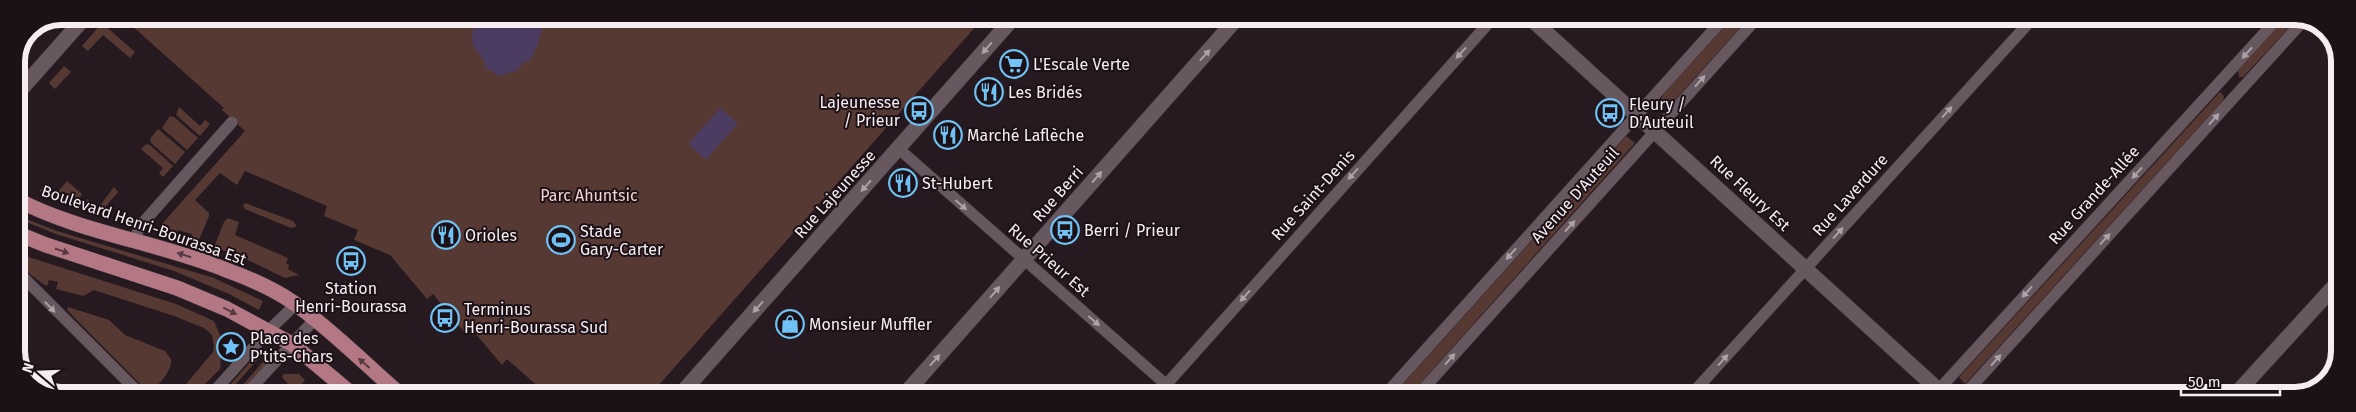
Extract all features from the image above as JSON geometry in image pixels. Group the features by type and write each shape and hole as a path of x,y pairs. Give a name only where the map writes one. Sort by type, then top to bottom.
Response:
{"main road":[{"path":"25,85 78,25"},
{"name":"Rue Lajeunesse","path":"688,387 1007,25"},
{"name":"Rue Berri","path":"912,387 1231,25"},
{"name":"Rue Fleury Est","path":"1539,25 1656,130 1932,387"},
{"name":"Boulevard Henri-Bourassa Est","path":"25,203 52,216 230,271 296,304 392,387"},
{"path":"25,236 191,293 269,330 292,344 343,387"},
{"path":"2242,387 2331,290"}],"street":[{"name":"Rue Saint-Denis","path":"1164,387 1486,25"},
{"name":"Avenue D'Auteuil","path":"1392,387 1718,25"},
{"name":"Avenue D'Auteuil","path":"1425,387 1751,25"},
{"name":"Rue Laverdure","path":"1698,387 2027,25"},
{"name":"Rue Grande-Allée","path":"1945,387 2272,25"},
{"path":"1971,387 2299,25"},
{"path":"134,240 142,225 232,122"},
{"name":"Rue Prieur Est","path":"899,149 1169,387"},
{"path":"25,281 133,387"},
{"path":"218,387 269,330 296,304"},
{"path":"252,387 315,319"}],"green space":[{"path":"100,25 104,25 135,52 130,58 103,35 88,51 82,46"},
{"name":"Parc Ahuntsic","path":"131,25 977,25 657,387 539,387 507,359 502,365 470,327 464,332 433,294 427,299 390,255 354,240 358,230 324,216 327,206 245,171 237,185 220,173 195,200 209,213 198,242 191,239 192,234 178,230 176,235 162,229 161,225 245,131 222,110 224,108"},
{"path":"1725,25 1743,25 1672,103 1663,103 1661,99 1664,93"},
{"path":"2279,25 2292,25 2243,77 2239,77 2238,70"},
{"path":"64,66 71,72 55,89 49,83"},
{"path":"2220,92 2224,96 2223,101 1965,384 1959,377"},
{"path":"179,107 200,126 205,120 210,124 200,136 176,115"},
{"path":"170,116 174,117 198,138 187,150 162,128"},
{"path":"158,129 185,152 175,164 151,143 150,139"},
{"path":"1626,136 1635,143 1417,387 1400,387"},
{"path":"146,144 150,145 173,166 163,177 159,173 163,168 141,149"},
{"path":"67,181 82,194 76,204 39,191 44,187 47,190 50,188 56,194"},
{"path":"114,187 118,192 101,212 82,206 87,199 98,208"},
{"path":"245,203 293,221 297,226 291,228 245,209 243,206"},
{"path":"228,218 239,222 235,235 288,258 286,263 289,265 288,269 299,275 285,278 250,261 214,247 224,222"},
{"path":"25,219 57,231 214,278 263,301 259,310 229,294 174,271 56,234 25,222"},
{"path":"25,256 176,304 214,321 222,340 220,369 202,387 184,387 213,352 212,335 204,328 174,316 94,290 83,296 56,289 58,282 49,280 47,286 25,269"},
{"path":"68,307 109,320 125,335 165,351 171,359 171,363 163,379 155,387 143,387 67,310"},
{"path":"260,351 262,353 260,357 233,387 228,387"},
{"path":"267,357 270,360 245,387 241,387"},
{"path":"284,374 299,374 305,380 301,385 289,385 282,377"}],"shaded area":[{"path":"474,25 543,25 537,47 530,60 523,63 518,70 500,76 486,68 483,59 473,45 472,34"},
{"path":"720,108 738,123 706,160 688,144"}],"place":[{"name":"L'Escale Verte","path":"1014,64"},
{"name":"Les Bridés","path":"989,92"},
{"name":"Lajeunesse / Prieur","path":"919,111"},
{"name":"Fleury / D'Auteuil","path":"1610,113"},
{"name":"Marché Laflèche","path":"948,135"},
{"name":"St-Hubert","path":"903,183"},
{"name":"Berri / Prieur","path":"1065,230"},
{"name":"Orioles","path":"446,235"},
{"name":"Stade Gary-Carter","path":"561,240"},
{"name":"Station Henri-Bourassa","path":"351,261"},
{"name":"Terminus Henri-Bourassa Sud","path":"445,318"},
{"name":"Monsieur Muffler","path":"790,324"},
{"name":"Place des P'tits-Chars","path":"231,347"}]}
